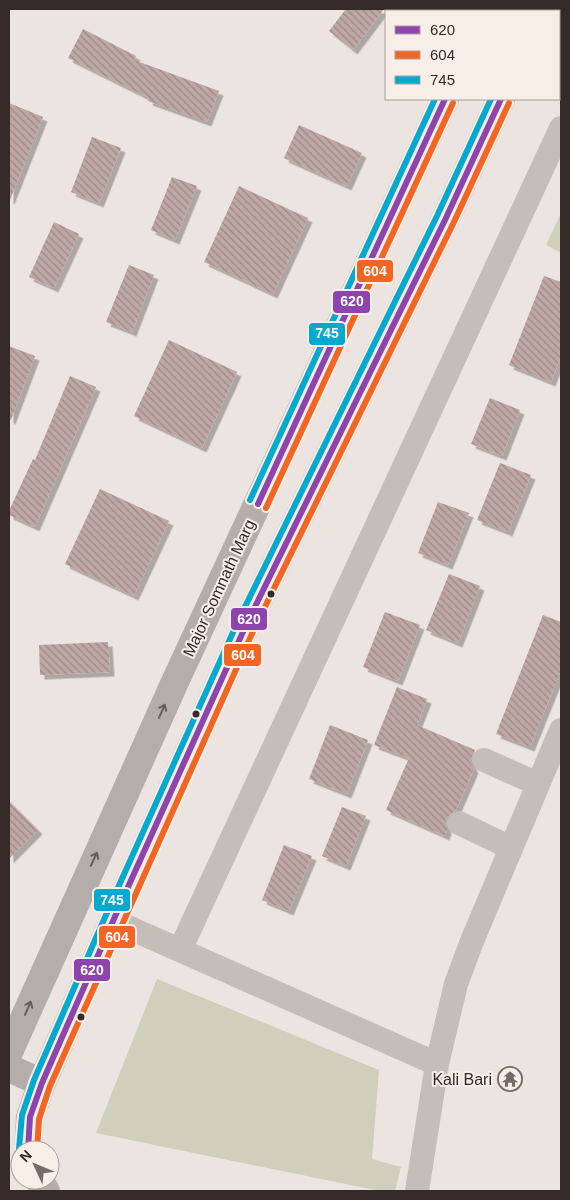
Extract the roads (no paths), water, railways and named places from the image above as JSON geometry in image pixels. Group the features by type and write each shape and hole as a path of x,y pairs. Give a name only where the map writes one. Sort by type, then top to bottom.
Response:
{"street":[{"name":"Major Somnath Marg","path":"9,1052 174,684 445,100"},
{"path":"29,1140 30,1117 42,1083 247,623 445,220 500,100"},
{"path":"180,950 561,128"},
{"path":"417,1191 437,1064 456,984 561,730"},
{"path":"484,760 538,784"},
{"path":"459,823 511,848"},
{"path":"114,921 437,1064"},
{"path":"9,1068 42,1083"}],"place":[{"name":"Kali Bari","path":"510,1079"}]}
